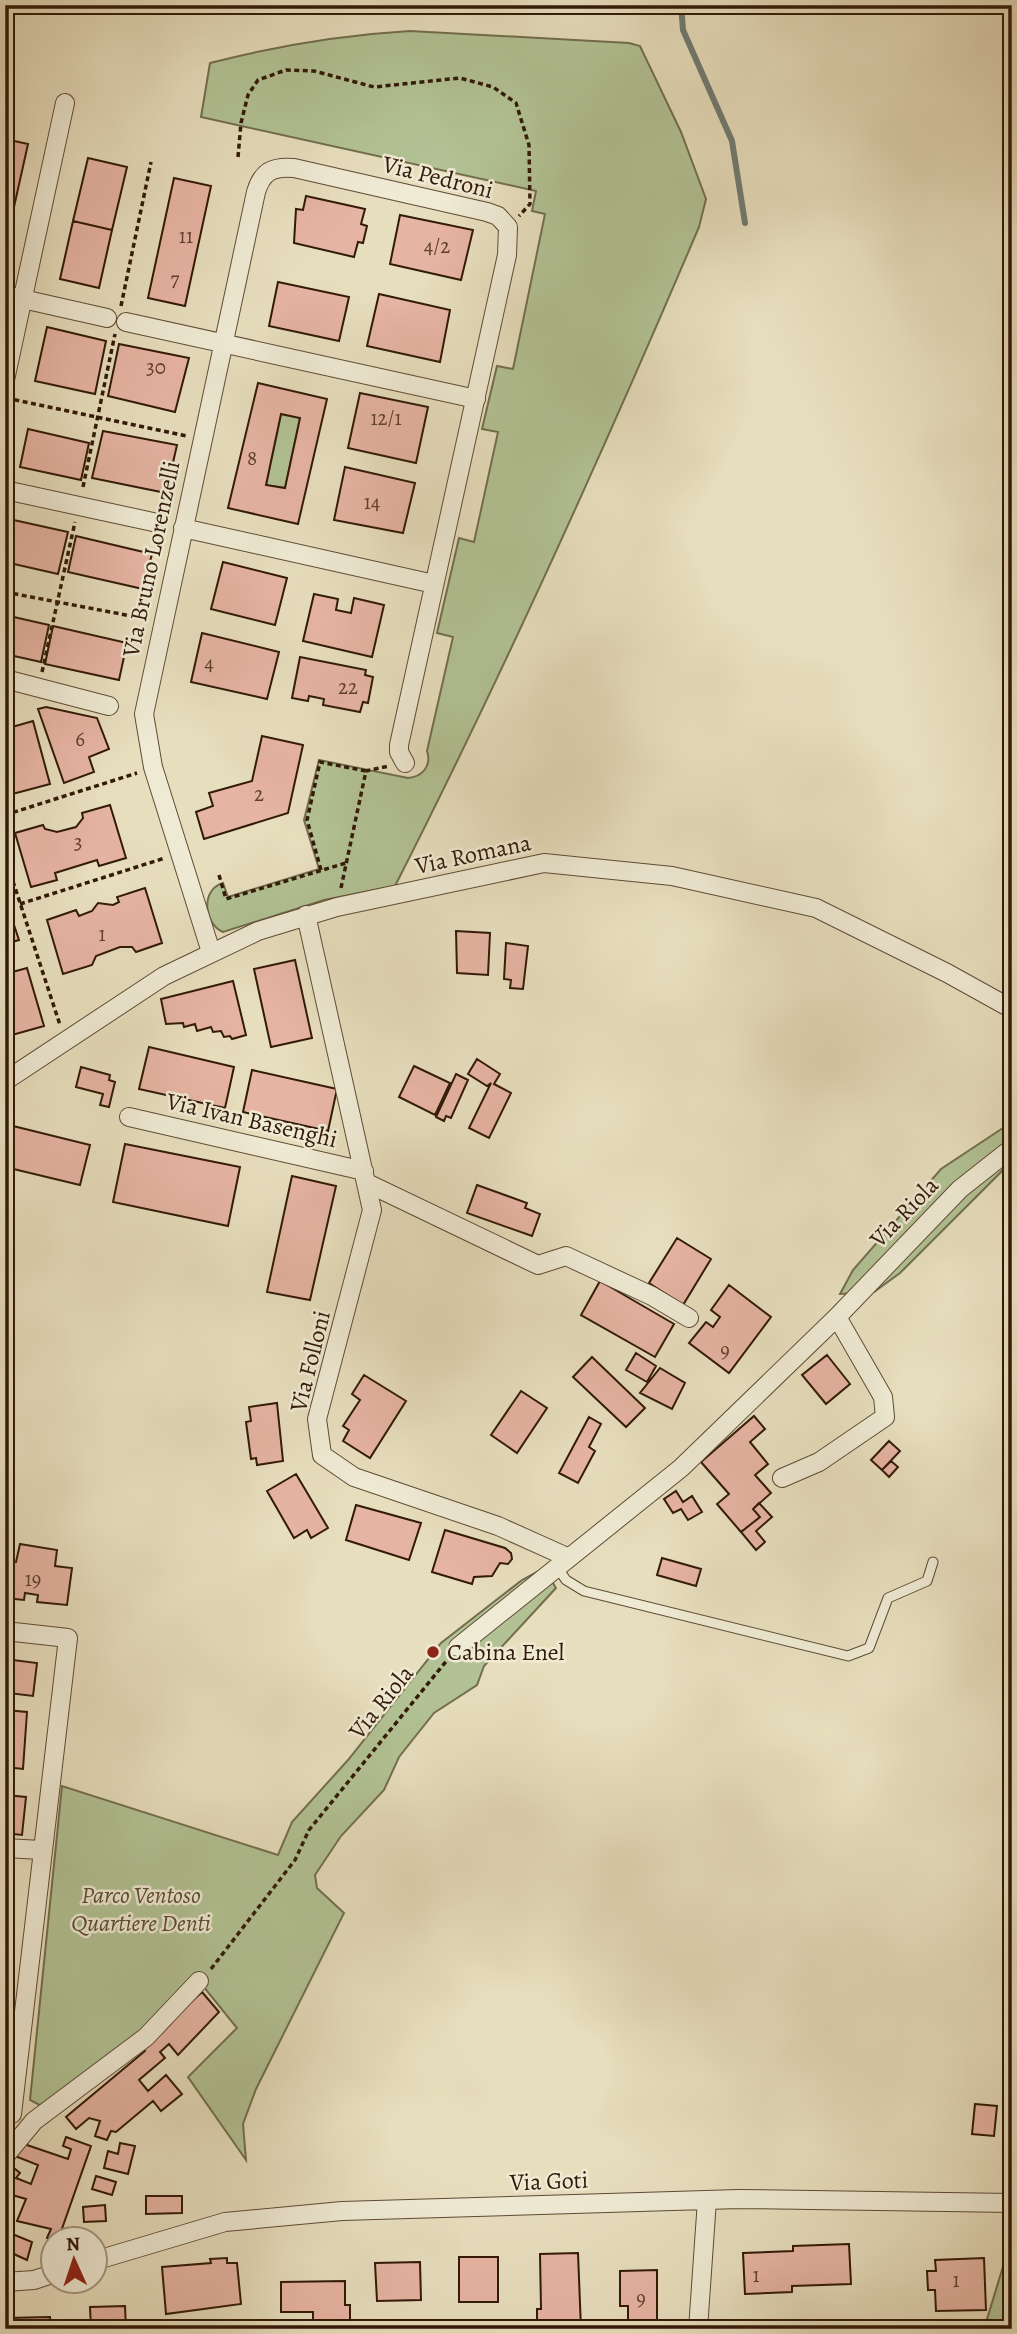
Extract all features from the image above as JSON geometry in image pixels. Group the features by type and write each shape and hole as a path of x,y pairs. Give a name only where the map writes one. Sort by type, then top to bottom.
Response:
{"street":[{"path":"5,380 14,297 65,103"},
{"name":"Via Pedroni","path":"264,173 282,167 294,168 487,212 498,216 508,227 507,255 399,745 399,752 405,763"},
{"name":"Via Bruno Lorenzelli","path":"211,952 153,767 144,714 256,192 264,173"},
{"path":"14,297 476,399"},
{"path":"5,490 153,522"},
{"path":"183,528 434,584"},
{"path":"5,679 109,706"},
{"name":"Via Romana","path":"5,1081 164,976 211,952 306,915 544,863 672,876 816,908 947,973 1012,1009"},
{"name":"Via Folloni","path":"306,915 373,1210 317,1419 322,1455 354,1477 498,1526 561,1561"},
{"name":"Via Ivan Basenghi","path":"129,1117 366,1177"},
{"name":"Via Riola","path":"458,1647 561,1561 681,1468 837,1317 960,1189 1012,1148"},
{"path":"366,1177 538,1265 566,1256 652,1296 689,1318"},
{"path":"782,1478 819,1462 885,1417 883,1397 837,1317"},
{"path":"5,1631 68,1638 9,2113 34,2121"},
{"path":"5,1847 41,1850"},
{"path":"5,2156 34,2121 146,2037 199,1981"},
{"path":"698,2329 707,2200"},
{"name":"Via Goti","path":"108,2257 225,2222 342,2211 707,2200 1012,2203"},
{"path":"5,2282 38,2279"}],"lane":[{"path":"561,1561 566,1580 584,1591 848,1656 869,1648 888,1598 927,1581 933,1563"}],"path":[{"path":"237,157 248,95 258,80 286,70 314,71 374,87 460,78 493,87 516,103 529,145 530,204 508,227"},
{"path":"39,688 151,162"},
{"path":"5,398 202,439"},
{"path":"5,592 163,622"},
{"path":"321,870 307,820 320,762 366,771 405,763"},
{"path":"5,815 153,767"},
{"path":"337,907 366,771"},
{"path":"20,904 180,853"},
{"path":"6,859 56,1019 68,1039"},
{"path":"219,875 226,900 346,863"},
{"name":"Via Riola","path":"199,1981 226,1953 295,1860 309,1830 458,1647"}],"green space":[{"path":"410,31 629,43 640,46 681,132 706,199 699,227 590,477 476,723 395,886 324,900 223,932 216,928 208,914 208,899 216,886 223,883 228,897 319,869 304,820 319,760 408,778 421,773 427,766 427,751 453,637 437,633 459,538 474,542 498,432 482,429 497,366 513,369 545,214 532,211 536,191 201,117 210,63 309,42"},
{"path":"281,414 300,418 285,488 266,485"},
{"path":"1012,1122 1012,1161 900,1273 874,1292 840,1294 853,1270 941,1169"},
{"name":"Parco Ventoso Quartiere Denti","path":"544,1568 556,1588 484,1666 477,1685 434,1713 399,1757 384,1790 341,1836 315,1875 317,1888 344,1913 256,2089 243,2124 246,2160 188,2077 237,2028 199,1981 49,2110 30,2100 62,1786 278,1855 292,1822 348,1760 441,1643 522,1580"},
{"path":"1012,2237 1012,2329 984,2329"}],"building":[{"path":"5,139 28,144 14,207 5,206"},
{"path":"88,158 127,167 112,230 73,221"},
{"path":"174,178 211,186 185,306 148,298"},
{"path":"306,196 365,209 361,224 367,226 363,243 358,242 354,257 294,243 296,209 303,210"},
{"path":"5,206 14,207 5,244"},
{"path":"400,215 473,230 461,280 390,264"},
{"path":"73,221 112,230 99,288 60,279"},
{"path":"278,282 349,297 339,341 269,326"},
{"path":"379,294 450,310 440,362 367,346"},
{"path":"47,327 106,341 95,394 35,381"},
{"path":"119,344 189,358 175,412 108,396"},
{"path":"258,383 327,399 298,524 228,508","holes":["281,414 300,418 285,488 266,485"]},
{"path":"360,393 428,407 416,463 348,448"},
{"path":"28,429 89,443 81,480 20,467"},
{"path":"103,431 177,445 166,493 92,478"},
{"path":"345,467 415,483 403,533 334,520"},
{"path":"9,519 68,532 58,574 5,562"},
{"path":"76,536 152,554 143,589 68,572"},
{"path":"223,562 287,578 275,625 211,609"},
{"path":"314,594 338,599 336,610 351,613 354,598 384,605 372,657 303,641"},
{"path":"5,615 49,625 41,662 5,654"},
{"path":"53,626 127,643 119,680 45,664"},
{"path":"202,633 279,652 267,699 191,682"},
{"path":"300,657 366,670 365,675 373,677 368,703 363,702 360,712 323,705 324,699 309,696 308,701 292,698"},
{"path":"46,707 97,718 109,749 89,757 94,772 64,783 38,709"},
{"path":"33,721 50,784 5,796 5,729"},
{"path":"262,736 303,745 288,813 204,839 196,812 213,806 209,793 252,781"},
{"path":"110,805 126,858 99,866 97,860 55,873 57,880 31,887 15,833 43,825 45,829 57,832 76,827 83,818 82,813"},
{"path":"145,888 162,943 136,952 132,947 120,947 96,956 92,965 63,974 47,920 76,910 79,916 92,911 98,903 113,905 119,902 117,897"},
{"path":"5,898 19,940 5,944"},
{"path":"456,931 490,933 488,975 457,973"},
{"path":"506,943 528,946 523,989 510,988 511,980 504,979"},
{"path":"295,960 312,1038 271,1047 254,969"},
{"path":"27,968 44,1026 5,1037 5,974"},
{"path":"233,981 246,1035 232,1039 230,1036 224,1037 221,1031 213,1032 211,1027 197,1031 195,1024 184,1027 183,1023 166,1024 161,999"},
{"path":"149,1047 234,1067 225,1108 139,1089"},
{"path":"477,1059 500,1074 494,1084 511,1093 489,1138 469,1128 491,1083 487,1086 468,1074"},
{"path":"414,1066 450,1083 435,1115 399,1097"},
{"path":"81,1067 110,1075 109,1080 115,1082 109,1107 100,1105 103,1094 76,1087"},
{"path":"252,1070 337,1089 328,1131 243,1112"},
{"path":"456,1074 468,1080 451,1118 446,1116 444,1121 436,1117"},
{"path":"5,1124 90,1145 80,1185 5,1167"},
{"path":"125,1144 240,1167 228,1226 113,1202"},
{"path":"292,1176 336,1186 310,1300 267,1292"},
{"path":"477,1185 527,1203 525,1208 540,1214 532,1236 467,1213"},
{"path":"677,1238 711,1259 683,1305 649,1283"},
{"path":"600,1281 674,1324 655,1357 581,1315"},
{"path":"729,1285 771,1317 729,1373 689,1343 706,1322 713,1327 720,1317 711,1310"},
{"path":"636,1353 656,1366 647,1382 626,1370"},
{"path":"827,1355 850,1384 826,1404 802,1375"},
{"path":"592,1357 645,1408 626,1427 573,1377"},
{"path":"660,1368 685,1383 672,1409 640,1393"},
{"path":"364,1375 406,1401 370,1458 343,1441 349,1430 343,1426 360,1400 352,1394"},
{"path":"521,1391 547,1408 517,1453 491,1435"},
{"path":"277,1403 283,1461 257,1465 256,1458 251,1459 246,1422 251,1421 249,1407"},
{"path":"754,1416 765,1429 750,1442 768,1464 755,1475 771,1493 753,1509 760,1517 741,1532 717,1504 729,1494 701,1462"},
{"path":"589,1417 601,1424 589,1447 595,1451 578,1483 559,1473"},
{"path":"889,1441 900,1451 882,1470 871,1460"},
{"path":"891,1461 898,1467 889,1477 882,1470"},
{"path":"296,1474 328,1528 311,1538 307,1530 294,1538 267,1491"},
{"path":"676,1491 683,1502 692,1496 702,1512 688,1520 681,1509 673,1513 664,1499"},
{"path":"759,1503 772,1517 756,1531 765,1542 756,1550 741,1532 760,1517 753,1509"},
{"path":"356,1505 421,1523 409,1560 346,1540"},
{"path":"445,1530 505,1548 511,1553 512,1559 508,1564 500,1563 492,1576 474,1577 472,1584 432,1572"},
{"path":"20,1544 57,1550 55,1566 72,1568 67,1605 37,1602 38,1595 25,1593 24,1600 5,1598 5,1561 16,1562"},
{"path":"662,1558 701,1569 696,1586 657,1575"},
{"name":"Cabina Enel","path":"435,1646 440,1653 431,1658 427,1651"},
{"path":"13,1660 37,1663 33,1696 8,1693"},
{"path":"5,1710 27,1712 23,1769 5,1767"},
{"path":"5,1795 26,1797 22,1835 5,1833"},
{"path":"5,1875 12,1876 6,1928 5,1928"},
{"path":"202,1992 219,2012 178,2055 169,2044 160,2052 165,2058 139,2080 148,2091 166,2075 182,2094 161,2111 153,2101 116,2132 111,2131 107,2140 95,2136 100,2121 89,2118 76,2129 66,2117 145,2051 141,2047"},
{"path":"1005,2040 1012,2041 1012,2060 1004,2060"},
{"path":"1010,2060 1012,2099 1007,2099"},
{"path":"975,2104 997,2106 994,2136 972,2134"},
{"path":"66,2137 91,2146 63,2226 38,2226 17,2221 26,2199 5,2193 5,2168 9,2164 20,2173 16,2178 31,2184 38,2165 15,2156 24,2144 68,2159 71,2149 63,2146"},
{"path":"120,2143 135,2146 128,2174 104,2168 108,2151 118,2154"},
{"path":"96,2176 116,2182 112,2195 92,2189"},
{"path":"146,2196 182,2196 182,2213 146,2214"},
{"path":"105,2205 106,2221 84,2222 83,2207"},
{"path":"5,2231 32,2242 27,2260 5,2250"},
{"path":"849,2244 851,2284 792,2286 792,2292 745,2294 743,2253 793,2251 793,2246"},
{"path":"578,2253 581,2329 537,2329 537,2309 541,2309 540,2254"},
{"path":"459,2257 498,2257 498,2302 459,2302"},
{"path":"227,2258 227,2263 237,2263 241,2304 166,2314 162,2267 211,2263 210,2259"},
{"path":"984,2258 986,2310 936,2311 935,2290 928,2290 927,2271 936,2271 935,2260"},
{"path":"420,2262 421,2300 377,2301 375,2263"},
{"path":"657,2270 657,2323 668,2323 668,2329 613,2329 628,2328 628,2306 620,2306 620,2271"},
{"path":"345,2281 345,2305 350,2305 350,2329 313,2329 313,2312 281,2312 281,2282"},
{"path":"125,2306 126,2329 91,2329 90,2307"},
{"path":"50,2317 51,2329 5,2329 5,2318"},
{"path":"759,2324 784,2324 784,2329 759,2329"}],"waterway":[{"path":"681,5 683,30 732,141 745,223"}],"place":[{"name":"Cabina Enel","path":"433,1652"}]}
